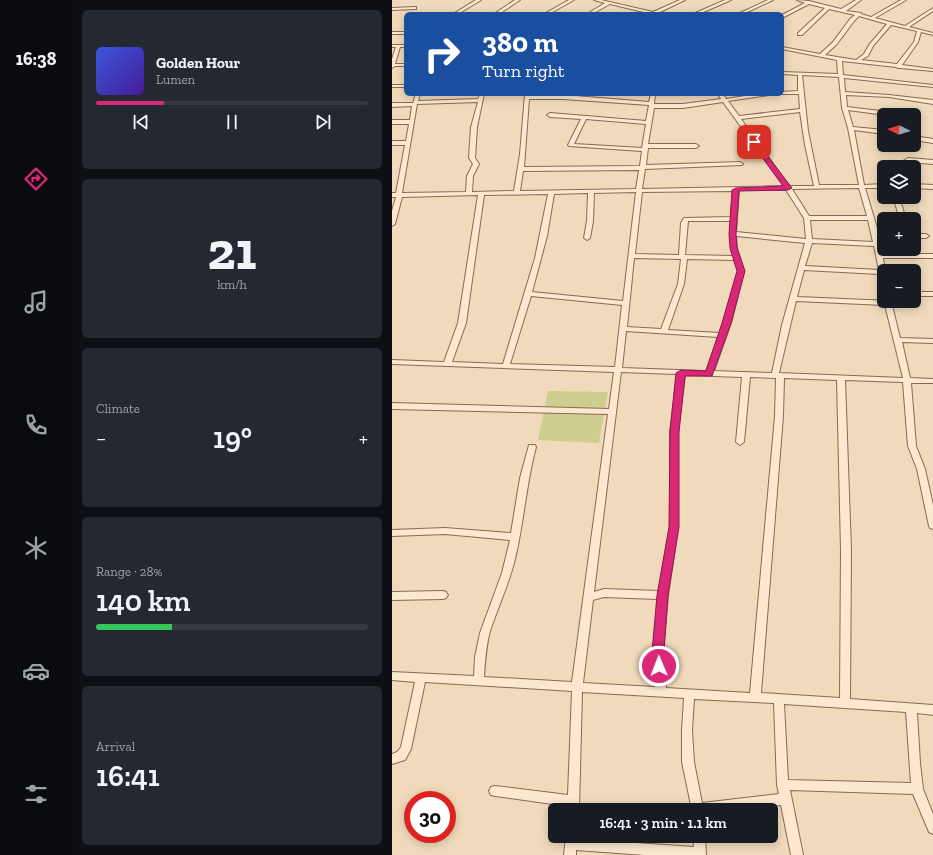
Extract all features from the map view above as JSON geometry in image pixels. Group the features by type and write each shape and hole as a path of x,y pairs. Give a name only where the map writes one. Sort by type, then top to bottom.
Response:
{"street":[{"path":"458,12 479,0"},
{"path":"499,12 518,0"},
{"path":"550,12 572,0"},
{"path":"596,0 652,12"},
{"path":"658,12 683,0"},
{"path":"700,12 729,0"},
{"path":"744,12 771,0"},
{"path":"800,0 933,34"},
{"path":"784,16 818,0"},
{"path":"842,11 859,0"},
{"path":"872,18 904,0"},
{"path":"593,12 609,3"},
{"path":"800,34 828,7"},
{"path":"392,9 415,8"},
{"path":"634,12 637,8"},
{"path":"906,26 933,9"},
{"path":"821,56 835,43 852,20 859,14"},
{"path":"857,61 866,55 871,46 890,23"},
{"path":"898,66 916,42 919,30"},
{"path":"392,33 404,33"},
{"path":"392,46 404,46"},
{"path":"398,47 392,66 404,65"},
{"path":"784,48 839,59 933,70"},
{"path":"733,234 809,241 877,244 862,187 845,108 839,59"},
{"path":"784,73 841,76 933,86"},
{"path":"800,74 802,110 812,169 817,187"},
{"path":"392,86 404,86"},
{"path":"784,93 800,92"},
{"path":"843,93 896,97 933,102"},
{"path":"392,224 400,195 417,96"},
{"path":"517,193 527,96 576,97 652,105 683,106 754,96"},
{"path":"573,803 577,687 613,412 639,191 653,96"},
{"path":"722,96 788,188 807,218 809,241 793,299 777,376 779,416 755,698"},
{"path":"392,104 481,97 474,127 472,158 476,164 470,176 469,194"},
{"path":"845,108 877,112"},
{"path":"738,118 802,110"},
{"path":"550,115 649,123"},
{"path":"585,117 571,145 646,148 696,146"},
{"path":"392,122 412,122"},
{"path":"850,128 877,131"},
{"path":"921,139 933,141"},
{"path":"392,144 408,143"},
{"path":"921,161 933,162"},
{"path":"520,169 740,164"},
{"path":"392,195 877,186"},
{"path":"921,186 933,187"},
{"path":"709,374 741,271 734,248 733,234 736,190"},
{"path":"506,366 542,249 548,221 551,192"},
{"path":"587,238 590,221 591,192"},
{"path":"446,364 462,323 480,193"},
{"path":"807,218 871,218"},
{"path":"664,332 681,284 684,222 686,219 733,219"},
{"path":"921,236 926,236"},
{"path":"631,256 738,258"},
{"path":"879,256 880,264"},
{"path":"921,256 933,256"},
{"path":"802,268 877,272"},
{"path":"529,294 626,303"},
{"path":"921,294 933,294"},
{"path":"793,299 877,302"},
{"path":"890,308 907,380 912,446 921,469 933,526"},
{"path":"623,329 722,335"},
{"path":"898,340 933,341"},
{"path":"392,362 933,381"},
{"path":"661,692 658,652 663,595 674,527 674,432 681,373"},
{"path":"740,442 746,375"},
{"path":"841,378 846,550 845,703"},
{"path":"392,406 613,412"},
{"path":"478,681 485,633 507,572 526,465 532,447"},
{"path":"392,533 445,531 514,538"},
{"path":"588,597 604,593 663,595"},
{"path":"392,596 443,595"},
{"path":"392,676 845,703 933,710"},
{"path":"392,759 401,756 406,749 421,678"},
{"path":"689,694 687,730 688,762 697,803"},
{"path":"779,699 783,785 797,855"},
{"path":"911,708 917,789 933,828"},
{"path":"783,785 917,789"},
{"path":"495,791 557,803"},
{"path":"750,803 785,799"},
{"path":"571,845 700,854 699,843"}],"green space":[{"path":"548,391 608,392 599,443 538,440"}],"route":[{"path":"659,666 658,652 663,595 674,527 674,432 681,373 709,374 726,323 741,271 734,248 733,234 736,190 788,188 754,142"}]}
